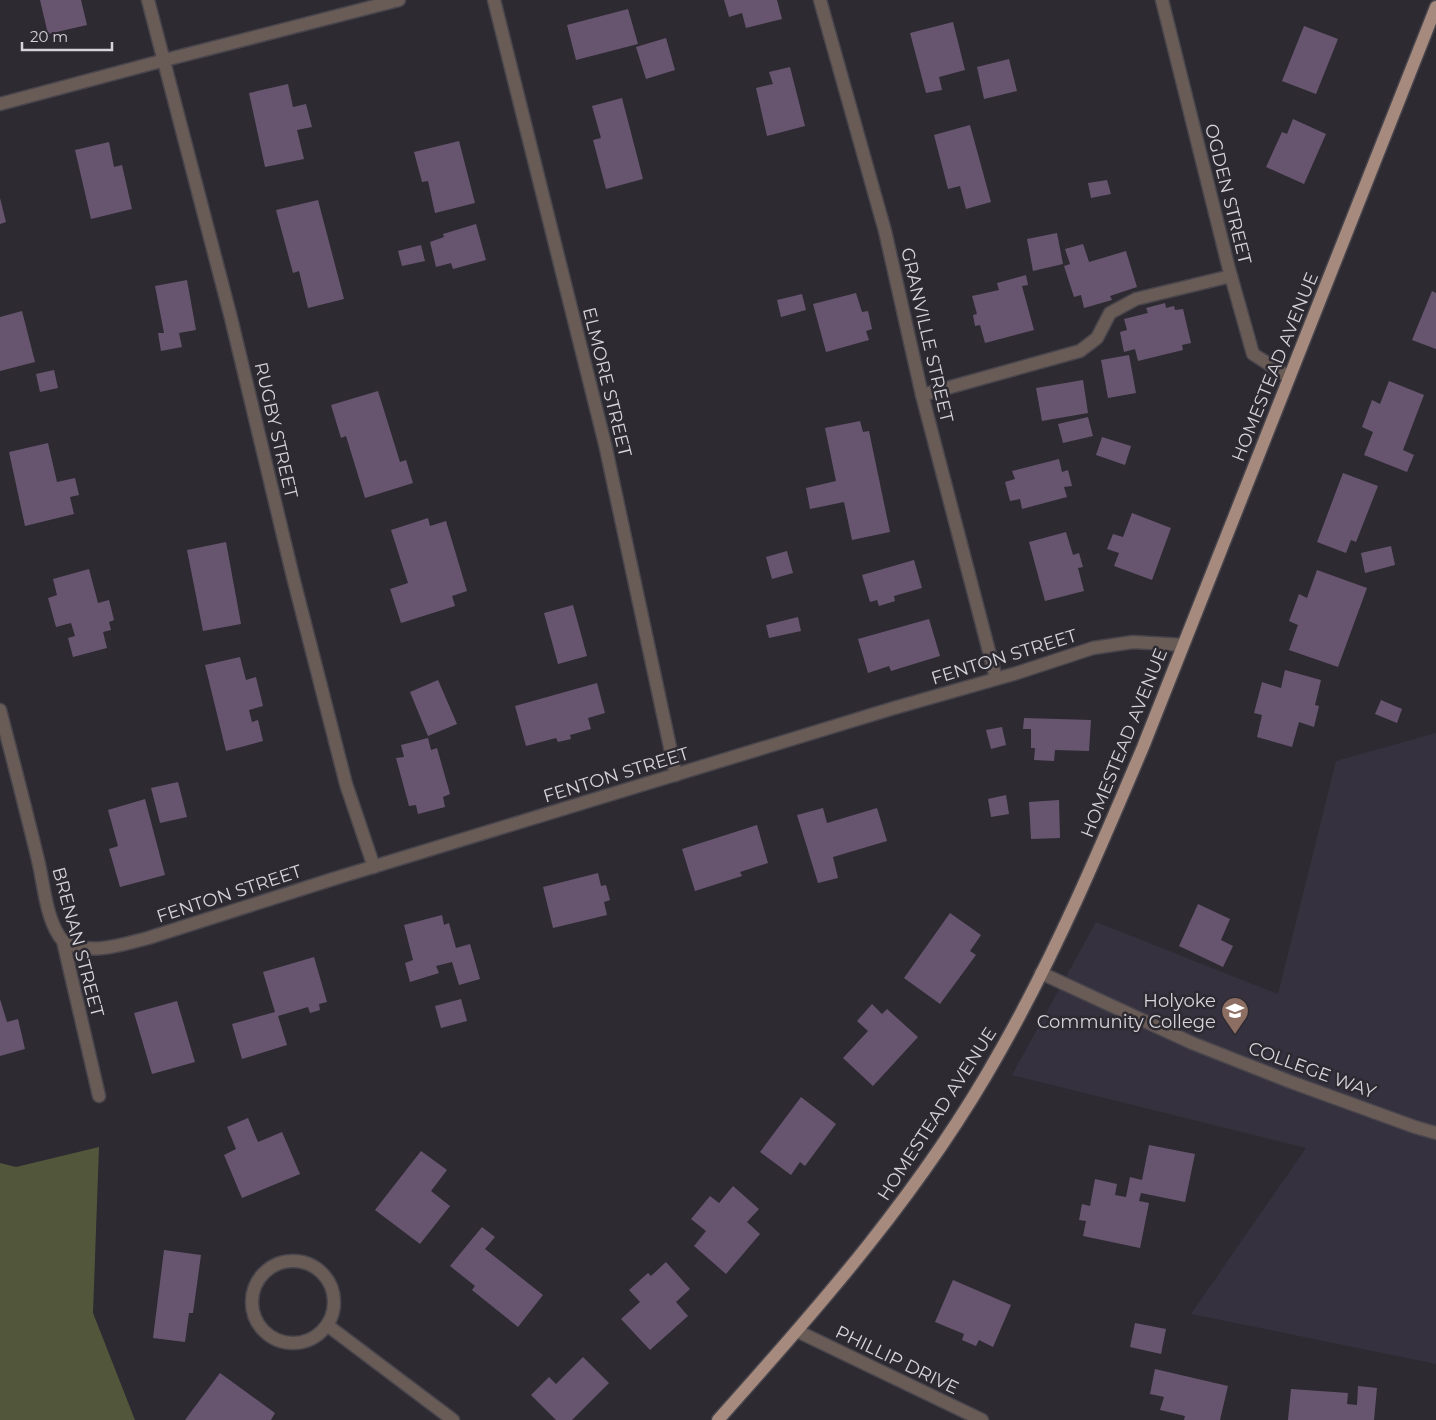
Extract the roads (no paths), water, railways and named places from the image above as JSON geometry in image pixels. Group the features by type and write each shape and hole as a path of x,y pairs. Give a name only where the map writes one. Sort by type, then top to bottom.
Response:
{"main road":[{"name":"HOMESTEAD AVENUE","path":"718,1420 845,1275 929,1165 999,1054 1042,974 1105,838 1143,747 1436,7"}],"street":[{"name":"RUGBY STREET","path":"148,0 231,318 293,577 341,765 374,867"},
{"path":"0,104 399,0"},
{"name":"ELMORE STREET","path":"494,0 605,444 676,775"},
{"name":"GRANVILLE STREET","path":"820,0 885,231 922,395 996,678"},
{"name":"OGDEN STREET","path":"1162,0 1231,276 1253,354 1290,377"},
{"path":"922,395 1080,351 1097,338 1110,313 1136,299 1231,276"},
{"name":"FENTON STREET","path":"63,941 74,946 88,948 119,945 189,926 279,896 1093,648 1133,642 1183,645"},
{"name":"BRENAN STREET","path":"0,710 39,863 47,907 63,941 99,1096"},
{"name":"COLLEGE WAY","path":"1042,974 1200,1046 1291,1082 1436,1134"},
{"path":"287,1261 308,1263 317,1268 331,1284 334,1294 332,1316 327,1325 311,1339 300,1342 284,1342 269,1335 255,1319 252,1308 252,1297 260,1277 277,1264 287,1261"},
{"path":"327,1325 453,1420"},
{"name":"PHILLIP DRIVE","path":"797,1331 982,1420"}],"place":[{"name":"Holyoke Community College","path":"1235,1035"}]}
